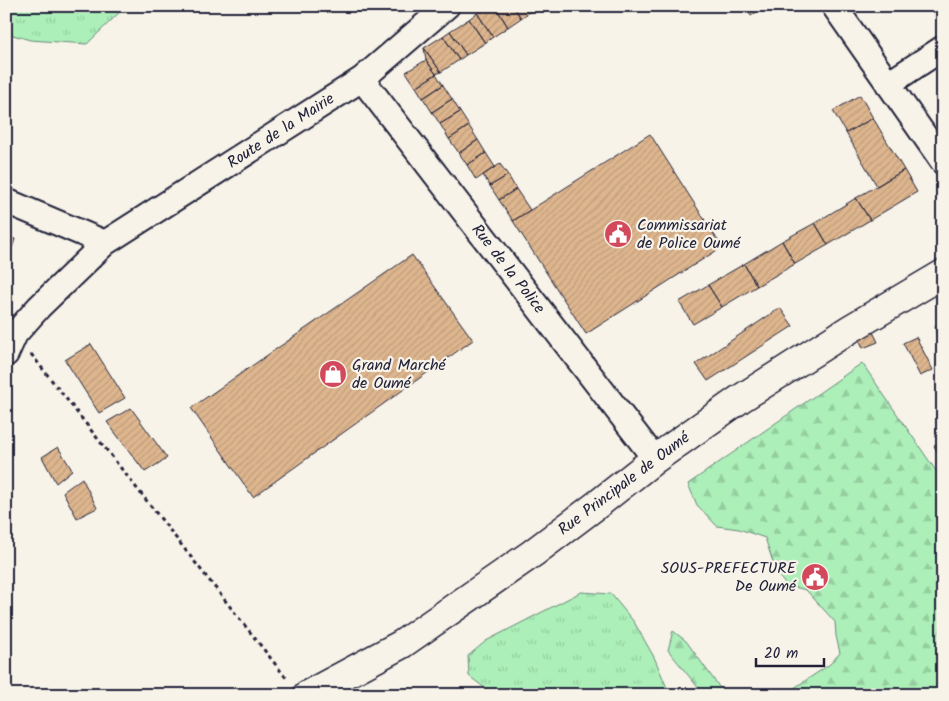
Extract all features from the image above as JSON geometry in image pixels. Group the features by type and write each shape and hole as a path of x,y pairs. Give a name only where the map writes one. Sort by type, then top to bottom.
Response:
{"main road":[{"name":"Rue Principale de Oumé","path":"300,691 402,644 533,553 654,459 740,399 850,329 943,274"}],"street":[{"name":"Route de la Mairie","path":"11,344 69,277 105,243 362,79 447,6"},
{"path":"834,6 943,162"},
{"path":"888,84 943,48"},
{"name":"Rue de la Police","path":"362,79 654,459"},
{"path":"6,201 105,243"}],"path":[{"path":"11,344 300,691"}],"green space":[{"path":"6,6 126,6 87,44 30,40 6,33"},
{"path":"943,318 943,354 937,340 935,326"},
{"path":"862,363 943,481 943,686 931,695 768,695 791,690 829,665 840,653 835,622 806,590 786,585 777,574 765,538 739,529 717,526 697,505 688,484"},
{"path":"581,592 611,594 634,622 654,657 670,695 494,695 469,676 468,656 486,641"},
{"path":"673,631 686,641 725,695 704,695 668,650"}],"building":[{"path":"487,6 495,6 508,27 493,37 477,13"},
{"path":"495,6 513,6 521,18 508,27"},
{"path":"513,6 535,6 536,8 521,18"},
{"path":"745,6 763,6 763,7 751,16"},
{"path":"477,13 493,37 485,43 469,19"},
{"path":"469,19 485,43 466,55 450,31"},
{"path":"450,31 466,55 459,60 443,36"},
{"path":"443,36 459,60 441,72 424,48"},
{"path":"424,48 441,72 436,74 426,60"},
{"path":"426,60 436,74 416,87 406,72"},
{"path":"436,74 443,85 423,98 416,87"},
{"path":"443,85 452,99 432,112 423,98"},
{"path":"860,95 873,118 846,133 833,111"},
{"path":"452,99 460,112 440,124 432,112"},
{"path":"460,112 469,126 449,139 440,124"},
{"path":"873,118 904,170 877,186 846,133"},
{"path":"469,126 478,140 459,153 449,139"},
{"name":"Commissariat de Police Oumé","path":"650,134 722,247 586,334 513,221"},
{"path":"478,140 486,153 467,165 459,153"},
{"path":"486,153 495,167 476,180 467,165"},
{"path":"500,164 508,175 490,186 483,175"},
{"path":"904,170 917,192 870,220 856,198"},
{"path":"508,175 516,189 499,200 490,186"},
{"path":"516,189 530,210 513,221 499,200"},
{"path":"856,198 870,220 828,245 815,223"},
{"path":"815,223 828,245 795,264 782,241"},
{"path":"6,237 15,239 10,255 6,254"},
{"path":"782,241 795,264 757,286 744,264"},
{"name":"Grand Marché de Oumé","path":"412,255 473,340 253,497 191,408"},
{"path":"744,264 757,286 722,307 708,285"},
{"path":"708,285 722,307 693,324 679,302"},
{"path":"780,308 793,326 708,381 696,364"},
{"path":"871,328 878,342 863,348 857,334"},
{"path":"916,337 933,370 920,376 903,343"},
{"path":"91,344 125,398 99,413 65,360"},
{"path":"131,408 167,458 145,472 107,422"},
{"path":"943,441 943,461 934,446"},
{"path":"58,447 72,470 56,483 42,457"},
{"path":"82,478 97,508 77,518 63,492"}],"place":[{"name":"Commissariat de Police Oumé","path":"618,234"},
{"name":"Grand Marché de Oumé","path":"333,374"},
{"name":"SOUS-PREFECTURE De Oumé","path":"815,577"}]}
